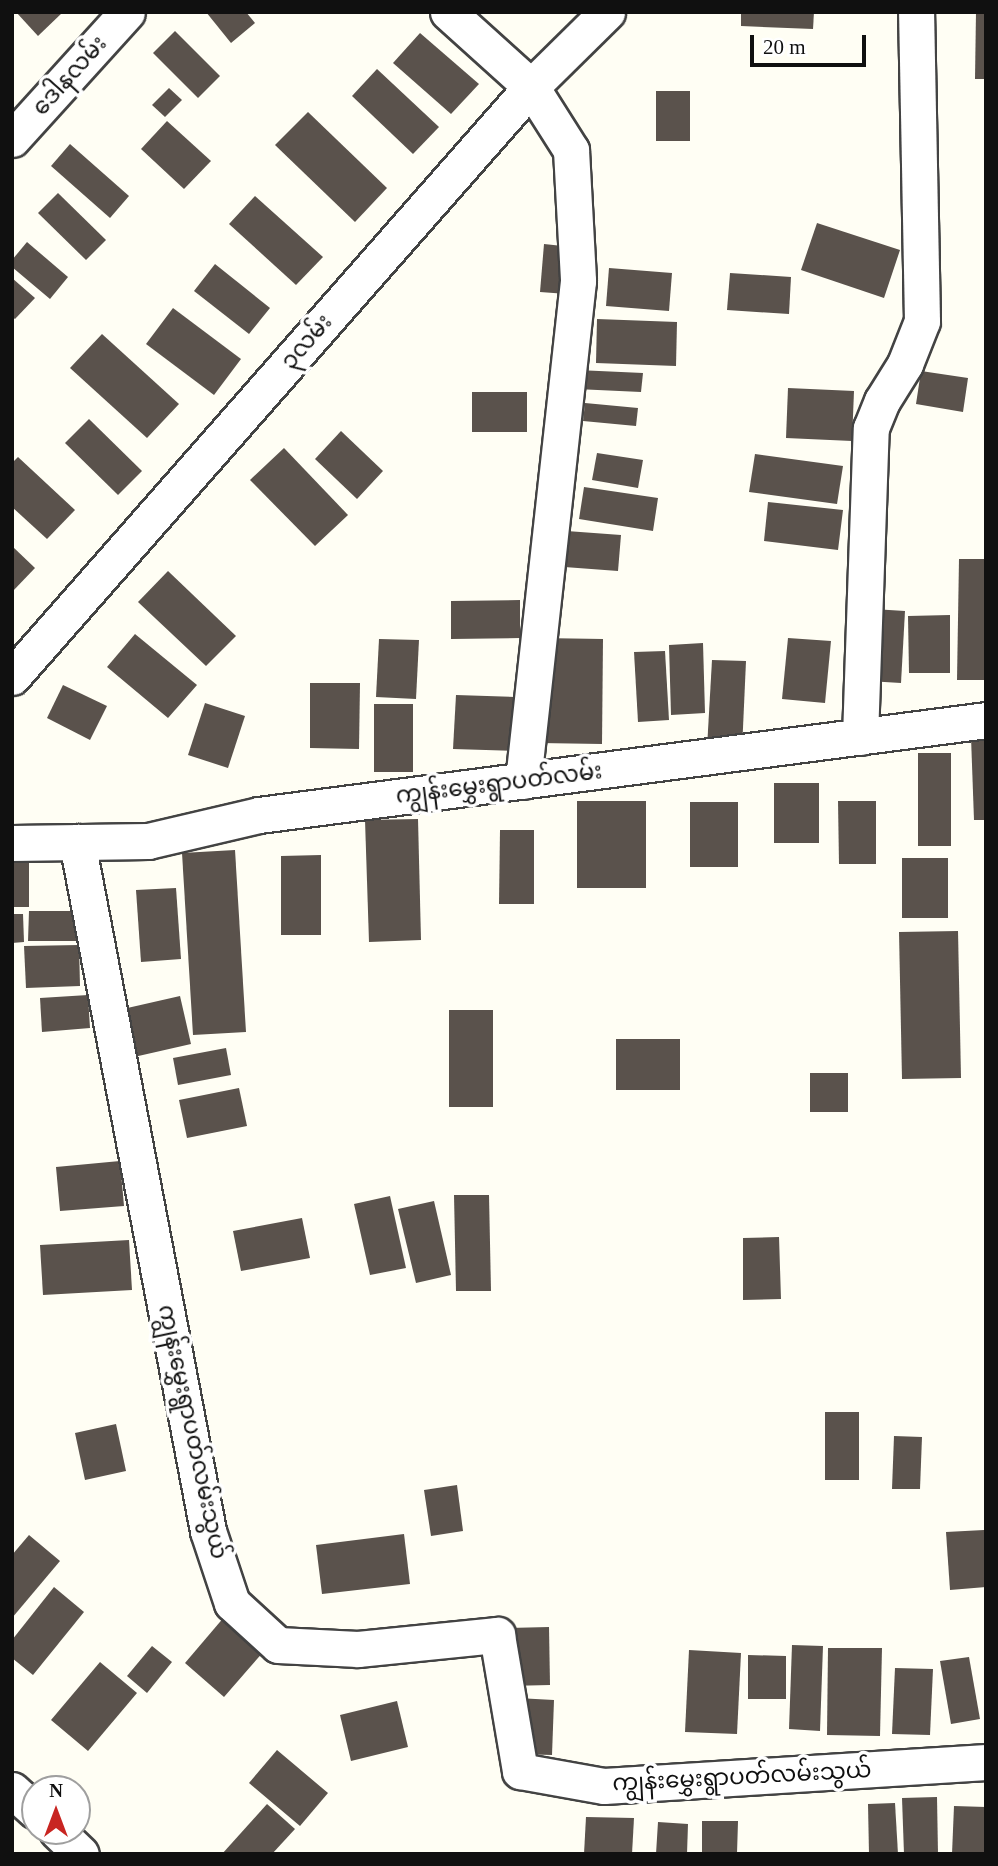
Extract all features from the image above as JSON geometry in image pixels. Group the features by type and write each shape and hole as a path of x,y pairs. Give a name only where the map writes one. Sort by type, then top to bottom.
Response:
{"street":[{"name":"ဒေါနလမ်း","path":"12,139 127,12"},
{"path":"448,12 531,88 570,150 578,281 523,781"},
{"name":"၃လမ်း","path":"12,677 531,88 607,12"},
{"path":"860,737 871,428 882,401 905,364 922,321 916,12"},
{"name":"ကျွန်းမွှေးရွာပတ်လမ်း","path":"12,843 148,841 259,815 986,720"},
{"name":"ကျွန်းမွှေးရွာပတ်လမ်းသွယ်","path":"76,842 208,1531 232,1603 278,1645 358,1649 497,1635 520,1771 604,1786 986,1762"}],"building":[{"path":"16,12 63,12 38,36"},
{"path":"206,12 246,12 255,23 231,43"},
{"path":"741,12 814,12 813,29 741,26"},
{"path":"976,12 986,12 986,79 975,79"},
{"path":"175,31 220,76 198,98 153,53"},
{"path":"420,33 479,84 451,114 393,63"},
{"path":"377,69 439,127 413,154 352,96"},
{"path":"169,88 182,100 165,117 152,105"},
{"path":"656,91 690,91 690,141 656,141"},
{"path":"308,112 387,188 355,222 275,145"},
{"path":"167,121 211,161 184,189 141,149"},
{"path":"70,144 129,196 110,218 51,166"},
{"path":"58,193 106,240 86,260 38,213"},
{"path":"255,196 323,257 296,285 229,224"},
{"path":"817,223 900,250 884,298 801,270"},
{"path":"27,242 68,277 50,299 12,267 12,260"},
{"path":"544,244 572,247 567,294 540,292"},
{"path":"215,264 270,308 249,334 194,291"},
{"path":"609,268 672,273 669,311 606,306"},
{"path":"730,273 791,277 789,314 727,310"},
{"path":"12,278 35,298 15,319 12,317"},
{"path":"173,308 241,359 214,395 146,344"},
{"path":"597,319 677,322 676,366 596,363"},
{"path":"102,334 179,404 147,438 70,368"},
{"path":"577,370 643,373 641,392 576,389"},
{"path":"921,371 968,378 963,412 916,404"},
{"path":"788,388 854,391 852,441 786,438"},
{"path":"472,392 527,392 527,432 472,432"},
{"path":"585,403 638,408 636,426 583,421"},
{"path":"89,419 142,471 118,495 65,443"},
{"path":"341,431 383,471 357,499 315,459"},
{"path":"284,448 348,515 315,546 250,480"},
{"path":"597,453 643,460 638,488 592,480"},
{"path":"755,454 843,466 837,504 749,492"},
{"path":"18,457 75,510 47,539 12,507 12,463"},
{"path":"584,487 658,498 653,531 579,519"},
{"path":"768,502 843,510 838,550 764,541"},
{"path":"553,530 621,535 618,571 551,566"},
{"path":"12,546 35,568 12,592"},
{"path":"959,559 986,559 986,680 957,680"},
{"path":"168,571 236,636 206,666 138,602"},
{"path":"520,600 520,638 451,639 451,601"},
{"path":"873,609 905,611 901,683 868,681"},
{"path":"950,615 950,673 909,673 908,616"},
{"path":"135,634 197,685 168,718 107,667"},
{"path":"541,638 603,639 602,744 539,743"},
{"path":"788,638 831,641 825,703 782,699"},
{"path":"379,639 419,640 416,699 376,697"},
{"path":"703,643 705,713 671,715 669,645"},
{"path":"665,651 669,720 638,722 634,652"},
{"path":"712,660 746,661 742,750 707,748"},
{"path":"310,683 360,683 359,749 310,748"},
{"path":"63,685 107,706 90,740 47,718"},
{"path":"456,695 516,697 514,751 453,749"},
{"path":"205,703 245,716 228,768 188,755"},
{"path":"374,704 413,704 413,772 374,772"},
{"path":"971,737 986,737 986,820 974,820"},
{"path":"918,753 951,753 951,846 918,846"},
{"path":"774,783 819,783 819,843 774,843"},
{"path":"577,801 646,801 646,888 577,888"},
{"path":"838,801 876,801 876,864 839,864"},
{"path":"690,802 738,802 738,867 690,867"},
{"path":"418,819 421,940 369,942 365,820"},
{"path":"500,830 534,830 534,904 499,904"},
{"path":"235,850 246,1032 193,1035 182,853"},
{"path":"12,853 29,853 29,907 12,907"},
{"path":"321,855 321,935 281,935 281,856"},
{"path":"902,858 948,858 948,918 902,918"},
{"path":"176,888 181,959 141,962 136,890"},
{"path":"29,911 81,911 81,941 28,941"},
{"path":"12,914 23,914 24,942 12,943"},
{"path":"958,931 961,1078 902,1079 899,932"},
{"path":"79,945 80,986 26,988 24,946"},
{"path":"88,995 90,1028 42,1032 40,998"},
{"path":"180,996 191,1044 134,1057 123,1009"},
{"path":"449,1010 493,1010 493,1107 449,1107"},
{"path":"616,1039 680,1039 680,1090 616,1090"},
{"path":"226,1048 231,1075 178,1085 173,1058"},
{"path":"810,1073 848,1073 848,1112 810,1112"},
{"path":"239,1088 247,1126 187,1138 179,1100"},
{"path":"120,1161 124,1206 60,1211 56,1167"},
{"path":"454,1195 489,1195 491,1291 456,1291"},
{"path":"390,1196 406,1268 370,1275 354,1204"},
{"path":"434,1201 451,1275 416,1283 398,1209"},
{"path":"302,1218 310,1258 241,1271 233,1231"},
{"path":"779,1237 781,1299 743,1300 743,1238"},
{"path":"129,1240 132,1290 43,1295 40,1245"},
{"path":"825,1412 859,1412 859,1480 825,1480"},
{"path":"116,1424 126,1471 85,1480 75,1433"},
{"path":"894,1436 922,1437 920,1489 892,1489"},
{"path":"457,1485 463,1531 431,1536 424,1490"},
{"path":"984,1530 986,1587 950,1590 946,1532"},
{"path":"404,1534 410,1584 322,1594 316,1545"},
{"path":"29,1535 60,1561 12,1618 12,1555"},
{"path":"54,1587 84,1612 33,1675 12,1658 12,1640"},
{"path":"225,1616 265,1650 224,1697 185,1663"},
{"path":"549,1627 550,1685 506,1686 505,1628"},
{"path":"792,1645 823,1646 820,1731 789,1729"},
{"path":"152,1646 172,1662 147,1693 127,1676"},
{"path":"828,1648 882,1648 880,1736 827,1735"},
{"path":"689,1650 741,1653 737,1734 685,1732"},
{"path":"748,1655 786,1656 786,1699 748,1699"},
{"path":"969,1657 980,1719 951,1724 940,1661"},
{"path":"100,1662 137,1693 88,1751 51,1720"},
{"path":"895,1668 933,1669 930,1735 892,1734"},
{"path":"517,1698 554,1700 552,1755 515,1754"},
{"path":"397,1701 408,1747 351,1761 340,1715"},
{"path":"277,1750 328,1793 300,1826 249,1783"},
{"path":"937,1797 938,1854 904,1854 902,1798"},
{"path":"895,1803 898,1854 869,1854 868,1804"},
{"path":"267,1804 295,1829 272,1854 222,1854"},
{"path":"954,1806 986,1807 986,1854 952,1854"},
{"path":"586,1817 634,1818 632,1854 584,1854"},
{"path":"702,1821 738,1821 737,1854 702,1854"},
{"path":"658,1822 688,1824 687,1854 656,1854"}]}
